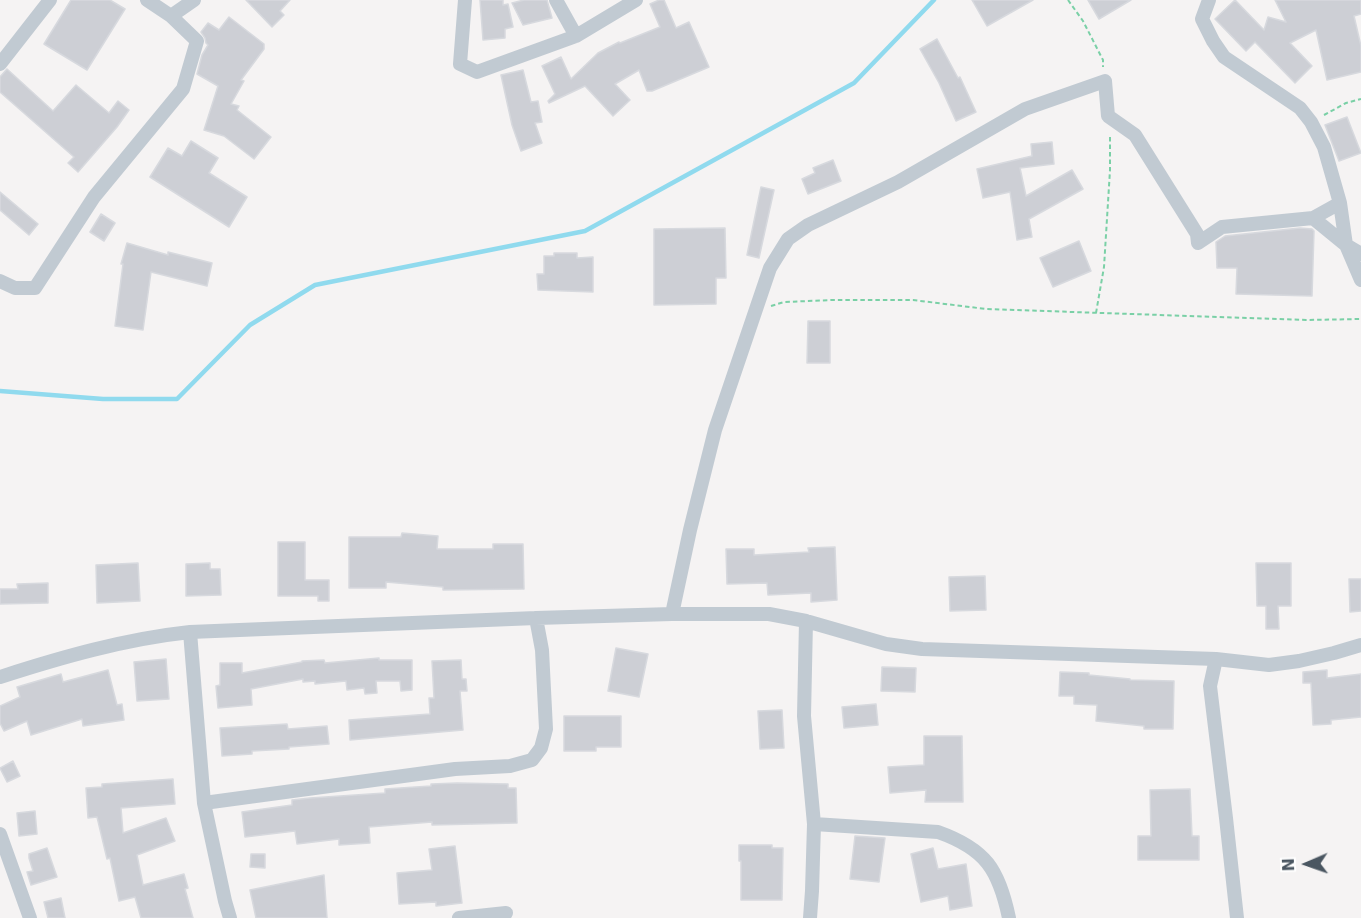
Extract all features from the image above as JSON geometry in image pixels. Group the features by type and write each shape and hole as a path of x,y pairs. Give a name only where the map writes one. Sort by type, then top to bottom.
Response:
{"street":[{"path":"0,64 50,0"},
{"path":"0,281 15,288 36,288 94,197 183,89 197,41 171,16 147,0"},
{"path":"171,16 194,0"},
{"path":"465,0 460,64 477,72 576,36 636,0"},
{"path":"556,0 576,36"},
{"path":"1209,0 1202,19 1224,57 1300,108 1311,122 1324,147 1340,203 1346,245 1361,280"},
{"path":"672,614 715,430 770,268 788,239 808,225 898,182 1025,109 1105,81 1108,116 1135,135 1197,234 1198,243 1222,227 1313,218 1340,203"},
{"path":"1313,218 1361,254"},
{"path":"0,677 52,660 135,639 190,632 672,614 769,614 806,621 886,644 922,649 1216,659 1269,665 1299,661 1361,645"},
{"path":"204,803 454,770 510,766 531,760 541,748 546,729 542,650 536,618"},
{"path":"806,621 804,716 814,824 810,918"},
{"path":"190,632 204,803 230,918"},
{"path":"1216,659 1210,686 1237,918"},
{"path":"814,824 938,832 952,837 980,855 993,869 1004,894 1009,918"},
{"path":"0,834 30,918"},
{"path":"459,918 506,914"}],"path":[{"path":"1068,0 1083,21 1103,60 1105,81"},
{"path":"1311,122 1346,103 1361,99"},
{"path":"1096,313 1104,267 1110,170 1108,116"},
{"path":"757,309 784,302 913,300 986,309 1361,320"}],"building":[{"path":"71,0 110,0 125,9 87,70 44,44"},
{"path":"246,0 290,0 280,11 284,15 272,27"},
{"path":"480,0 503,0 503,5 508,4 513,27 505,29 505,38 483,40"},
{"path":"524,0 547,0 552,18 523,25 512,3"},
{"path":"664,0 676,28 689,22 709,67 652,91 647,91 639,70 615,84 630,100 613,116 585,86 549,103 548,101 555,94 542,66 561,57 571,79 598,53 619,42 660,27 650,4"},
{"path":"972,0 1033,0 987,26"},
{"path":"1088,0 1131,0 1099,19"},
{"path":"1235,0 1264,30 1268,17 1286,22 1275,0 1361,0 1361,14 1354,16 1361,46 1361,72 1327,80 1316,30 1290,43 1312,66 1295,83 1255,42 1246,51 1215,19"},
{"path":"229,17 264,44 264,49 241,80 244,81 231,104 239,106 237,110 271,137 254,159 224,136 204,130 218,86 197,74 202,55 208,45 201,32 208,23 219,30"},
{"path":"937,39 958,78 960,77 976,112 956,121 920,49"},
{"path":"7,69 53,111 76,85 109,113 118,101 129,110 78,172 68,163 74,157 0,92 0,77"},
{"path":"523,70 531,102 538,101 542,122 535,123 542,143 521,151 512,125 501,75"},
{"path":"1347,117 1361,153 1339,161 1325,125"},
{"path":"191,141 218,158 209,173 247,197 229,227 150,177 168,148 182,156"},
{"path":"1052,142 1054,164 1020,168 1026,196 1072,170 1083,189 1029,219 1032,237 1017,240 1010,192 983,198 977,169 1032,156 1031,144"},
{"path":"833,160 841,181 808,194 802,179 815,173 813,168"},
{"path":"761,187 774,190 759,258 747,255"},
{"path":"0,192 38,224 29,235 0,210"},
{"path":"101,214 115,223 104,241 90,232"},
{"path":"725,228 726,278 716,278 716,304 654,305 654,229"},
{"path":"1300,228 1314,231 1312,296 1236,294 1237,268 1217,268 1216,242 1225,236"},
{"path":"1079,241 1091,271 1053,287 1040,258"},
{"path":"127,243 168,255 168,252 212,263 207,286 151,272 143,330 115,326 123,264 121,264"},
{"path":"554,253 577,253 577,258 593,257 593,292 538,290 537,274 544,274 544,256 554,256"},
{"path":"808,321 830,321 830,363 807,363"},
{"path":"402,533 438,536 437,549 493,549 493,544 523,544 524,589 443,590 443,587 386,582 386,588 349,588 349,537 401,537"},
{"path":"278,542 305,542 305,580 329,580 329,601 318,601 318,596 278,596"},
{"path":"835,547 837,600 811,602 811,593 768,595 767,583 727,584 726,549 754,549 754,555 809,552 808,548"},
{"path":"138,563 140,601 97,603 96,565"},
{"path":"210,563 210,569 220,569 221,595 186,596 186,564"},
{"path":"1256,563 1291,563 1291,606 1278,606 1279,629 1266,629 1266,606 1257,606"},
{"path":"985,576 986,610 950,611 949,577"},
{"path":"1349,579 1361,579 1361,611 1350,612"},
{"path":"48,583 48,603 0,604 0,589 18,589 17,584"},
{"path":"616,648 648,654 639,697 608,691"},
{"path":"379,658 379,660 412,660 412,690 401,691 400,681 376,681 377,693 365,694 364,688 347,690 346,681 315,684 315,681 303,682 303,679 251,689 252,705 218,708 216,686 220,685 220,663 242,663 242,673 302,661 324,660 325,663"},
{"path":"166,659 169,699 137,701 134,662"},
{"path":"461,660 462,679 466,679 467,691 460,691 463,730 350,740 349,720 430,714 429,698 434,698 432,661"},
{"path":"882,667 916,668 915,692 881,691"},
{"path":"108,670 117,705 122,704 124,720 83,726 82,719 31,735 27,721 4,731 0,723 0,706 20,697 17,687 61,674 63,682"},
{"path":"1327,670 1327,678 1361,674 1361,717 1331,720 1331,724 1313,725 1311,683 1303,683 1303,672"},
{"path":"1060,672 1089,673 1089,675 1130,680 1174,681 1173,729 1144,729 1144,726 1096,721 1097,705 1074,704 1074,696 1059,696"},
{"path":"876,704 878,725 844,728 842,707"},
{"path":"782,710 784,748 760,749 758,711"},
{"path":"564,716 621,716 621,747 596,747 596,751 564,751"},
{"path":"287,724 288,729 327,726 329,744 222,756 220,728"},
{"path":"924,736 962,736 963,802 925,802 926,790 890,793 888,767 924,765"},
{"path":"13,761 20,776 7,782 0,768"},
{"path":"173,779 175,804 121,808 123,833 166,818 175,841 137,855 143,885 184,874 188,888 185,889 193,918 141,918 135,897 119,901 110,858 107,859 97,817 88,818 86,788 102,787 102,784"},
{"path":"457,783 508,784 508,788 516,788 517,823 432,825 432,822 369,827 370,843 339,845 339,839 297,844 295,831 245,837 242,812 292,805 292,800 385,793 385,789"},
{"path":"1190,789 1192,836 1199,836 1199,860 1138,860 1138,836 1151,836 1150,790"},
{"path":"35,811 37,834 19,836 17,813"},
{"path":"855,836 885,838 879,882 850,879"},
{"path":"739,845 772,845 772,848 783,848 782,900 741,900"},
{"path":"455,846 462,903 436,906 436,902 399,904 397,873 432,870 429,849"},
{"path":"47,848 57,877 31,885 27,872 33,871 29,854"},
{"path":"933,848 938,869 966,864 972,906 950,910 948,896 921,902 911,854"},
{"path":"251,854 265,854 265,868 250,867"},
{"path":"324,875 327,918 256,918 250,890"},
{"path":"61,898 65,918 48,918 44,902"}],"waterway":[{"path":"0,391 103,399 177,399 250,325 315,285 585,231 854,83 934,0"}]}
